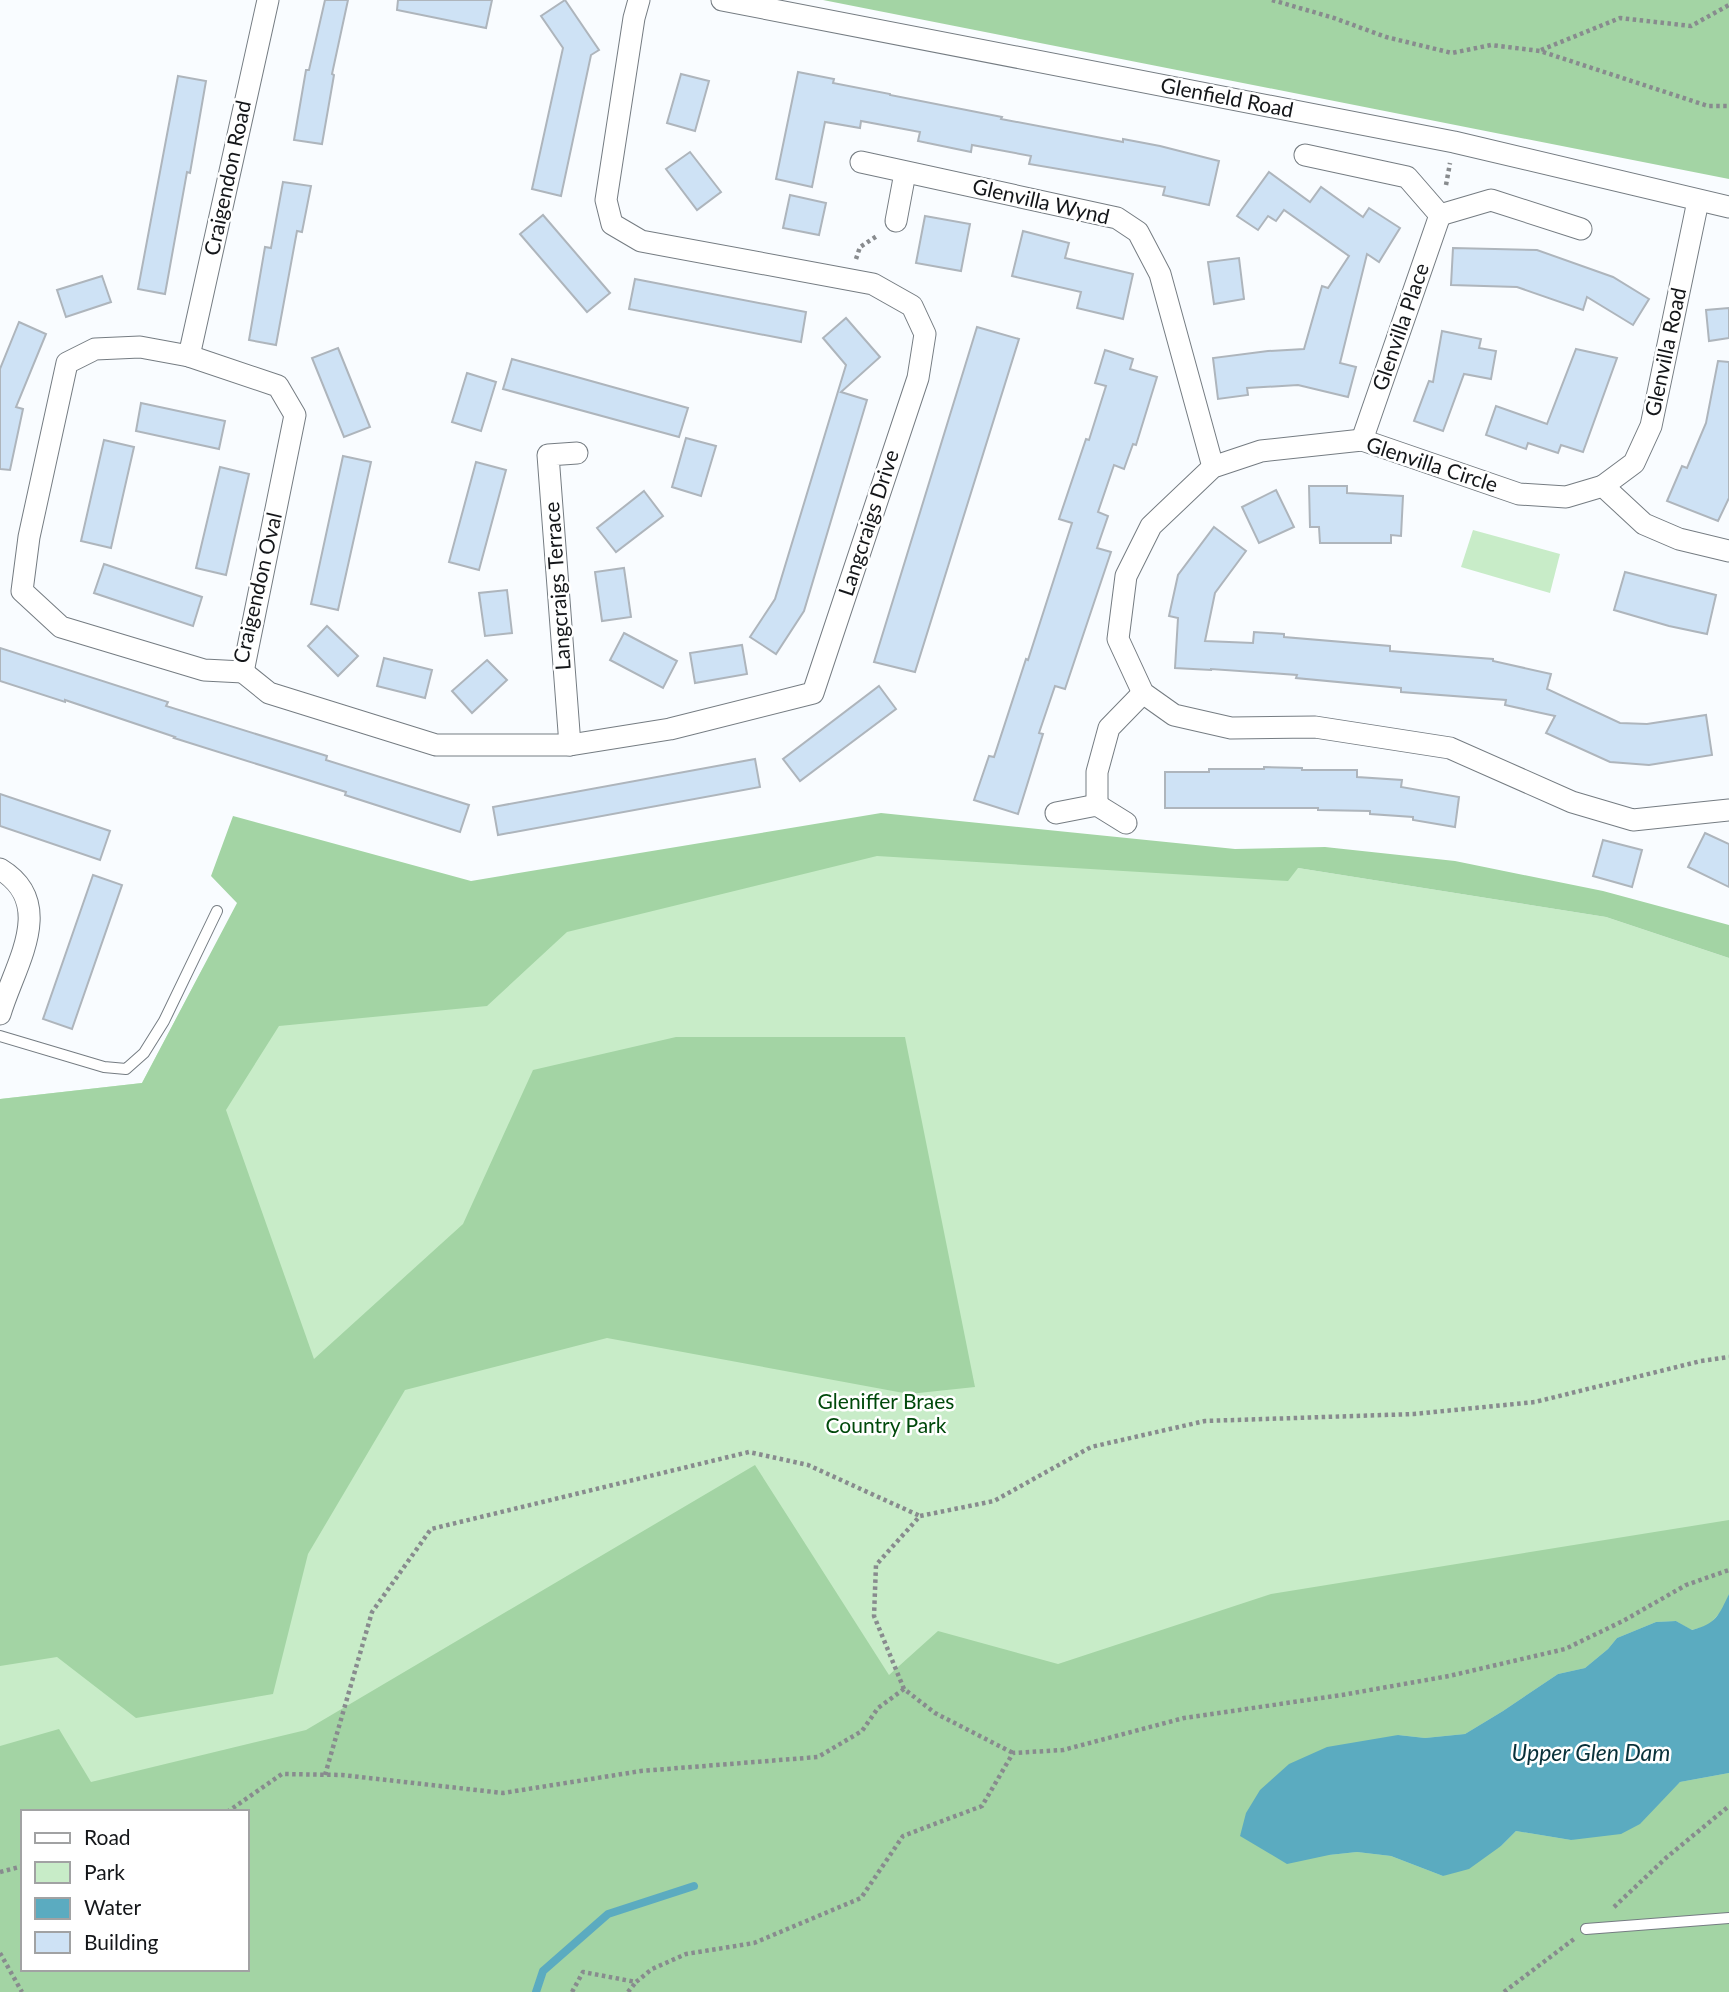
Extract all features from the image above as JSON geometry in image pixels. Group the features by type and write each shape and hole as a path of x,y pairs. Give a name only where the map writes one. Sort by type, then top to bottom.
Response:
{"street":[{"name":"Craigendon Road","path":"189,356 268,0"},
{"name":"Langcraigs Drive","path":"243,672 269,693 436,745 570,745 670,729 813,693 918,378 925,334 912,306 873,284 641,241 612,224 606,200 639,0"},
{"name":"Glenfield Road","path":"722,0 1454,142 1729,207"},
{"path":"1305,155 1407,177 1440,215 1491,200 1581,229"},
{"name":"Glenvilla Wynd","path":"861,163 1117,218 1138,232 1160,274 1213,467"},
{"path":"896,221 905,173"},
{"name":"Glenvilla Road","path":"1603,486 1634,463 1651,426 1698,201"},
{"name":"Glenvilla Place","path":"1362,440 1440,215"},
{"name":"Craigendon Oval","path":"141,347 189,356 278,386 295,415 243,672 204,670 61,627 22,591 29,537 68,363 95,349 106,348 141,347"},
{"name":"Glenvilla Circle","path":"1603,486 1566,497 1519,494 1362,440 1261,450 1213,467 1152,526 1126,576 1118,639 1143,693 1174,715 1231,728 1315,727 1450,748 1572,802 1633,820 1729,810"},
{"name":"Langcraigs Terrace","path":"570,745 548,455 577,453"},
{"path":"1603,486 1644,524 1679,539 1729,551"},
{"path":"1097,805 1097,772 1109,728 1143,693"},
{"path":"1056,813 1097,805 1126,823"},
{"path":"0,869 22,888 31,915 26,943 0,1014"}],"lane":[{"path":"0,1036 104,1067 126,1069 144,1052 164,1021 217,911"},
{"path":"1586,1929 1729,1918"}],"path":[{"path":"1272,0 1386,37 1452,53 1491,45 1540,51 1708,106 1729,106"},
{"path":"1540,51 1620,18 1691,26 1729,5"},
{"path":"1440,215 1454,142"},
{"path":"848,279 860,247 896,221"},
{"path":"325,1775 372,1612 431,1529 749,1452 808,1465 920,1516 994,1501 1091,1447 1205,1421 1414,1414 1535,1402 1702,1361 1729,1357"},
{"path":"920,1516 876,1565 874,1616 904,1689 935,1713 1013,1753 1063,1750 1184,1718 1436,1678 1565,1648 1623,1621 1686,1585 1729,1570"},
{"path":"230,1810 282,1774 356,1776 503,1793 641,1771 818,1757 862,1731 878,1708 904,1689"},
{"path":"628,1992 652,1969 686,1954 754,1942 861,1898 903,1836 982,1806 1013,1753"},
{"path":"1504,1992 1625,1898 1667,1857 1729,1806"},
{"path":"0,1872 21,1867"},
{"path":"0,1953 22,1992"},
{"path":"572,1992 583,1972 636,1982"}],"green space":[{"path":"823,0 1729,0 1729,179"},
{"path":"1473,530 1560,554 1550,593 1461,567"},
{"path":"881,813 1235,849 1325,847 1455,861 1603,891 1729,925 1729,958 1606,917 1298,868 1288,881 877,856 567,932 487,1006 279,1026 226,1110 314,1359 463,1224 533,1070 676,1037 905,1037 975,1387 909,1394 607,1338 405,1390 308,1554 273,1694 136,1718 57,1657 0,1666 0,1099 142,1083 237,903 211,876 233,816 471,881"},
{"name":"Gleniffer Braes Country Park","path":"825,837 1298,868 1606,917 1729,958 1729,1992 0,1992 0,1099 142,1083 203,968 446,903"},
{"path":"755,1465 889,1675 938,1631 1058,1664 1271,1594 1729,1520 1729,1594 1724,1608 1708,1626 1691,1630 1676,1621 1656,1622 1617,1638 1585,1668 1558,1674 1465,1734 1425,1738 1398,1735 1240,1835 1255,1844 1329,1855 1357,1852 1391,1856 1443,1876 1501,1846 1516,1831 1571,1840 1660,1801 1680,1782 1729,1773 1729,1992 0,1992 0,1746 59,1729 91,1782 306,1730"}],"water":[{"name":"Upper Glen Dam","path":"1729,1594 1729,1773 1680,1782 1640,1824 1621,1834 1571,1840 1516,1831 1501,1846 1469,1869 1443,1876 1391,1856 1357,1852 1287,1864 1240,1836 1246,1813 1260,1790 1289,1764 1327,1747 1398,1735 1425,1738 1465,1734 1558,1674 1585,1668 1617,1638 1656,1622 1676,1621 1692,1630 1707,1625 1719,1613"}],"building":[{"path":"325,0 348,0 332,74 334,75 322,144 294,140 306,70 309,70"},
{"path":"398,0 492,0 486,28 397,10"},
{"path":"565,0 599,50 591,55 561,196 532,189 563,48 541,16"},
{"path":"798,72 834,79 833,83 1002,117 1001,119 1123,142 1123,139 1160,146 1219,161 1209,205 1163,195 1165,187 1029,164 1031,156 972,145 971,152 918,141 920,132 861,121 860,128 825,122 812,187 776,179"},
{"path":"681,74 709,81 695,131 667,123"},
{"path":"178,76 206,81 165,294 138,289"},
{"path":"690,152 721,192 697,210 666,169"},
{"path":"1269,172 1310,202 1321,187 1363,217 1369,208 1400,228 1379,262 1367,254 1340,363 1356,367 1348,397 1298,385 1247,388 1248,395 1218,399 1213,358 1304,349 1322,286 1328,288 1349,256 1284,210 1276,221 1268,216 1258,230 1237,216"},
{"path":"283,182 311,186 302,232 297,231 276,345 249,340 265,247 271,248"},
{"path":"790,195 826,203 819,235 783,228"},
{"path":"543,215 610,293 587,312 520,234"},
{"path":"925,216 970,224 961,271 916,263"},
{"path":"1023,231 1069,243 1065,258 1133,274 1123,319 1077,308 1081,292 1012,276"},
{"path":"1453,248 1537,250 1613,277 1649,299 1633,325 1587,297 1583,310 1517,287 1451,285"},
{"path":"1239,258 1244,299 1214,304 1208,262"},
{"path":"102,276 111,302 66,317 57,290"},
{"path":"635,279 806,312 801,342 629,309"},
{"path":"1729,308 1729,338 1709,341 1706,310"},
{"path":"846,318 880,357 841,392 867,400 804,611 776,654 750,637 775,599 846,365 823,338"},
{"path":"19,322 46,334 16,407 23,409 10,470 0,469 0,369"},
{"path":"977,327 1019,339 915,672 874,662"},
{"path":"1442,331 1481,339 1479,348 1496,351 1491,379 1464,374 1443,431 1414,421 1429,381 1433,382"},
{"path":"338,348 370,427 344,437 312,358"},
{"path":"1576,349 1617,358 1583,452 1561,445 1558,453 1528,443 1526,449 1486,435 1496,406 1547,424"},
{"path":"1105,350 1133,359 1130,369 1157,377 1136,445 1133,444 1124,469 1114,465 1098,512 1108,516 1097,548 1111,552 1065,689 1055,686 1039,733 1043,734 1018,814 974,800 989,756 994,757 1072,523 1059,519 1106,386 1095,383"},
{"path":"512,359 688,408 679,437 503,389"},
{"path":"1718,361 1729,362 1729,498 1718,521 1667,501 1682,466 1687,468 1706,423"},
{"path":"467,373 496,382 481,431 452,422"},
{"path":"141,403 225,421 219,449 136,431"},
{"path":"686,438 716,446 701,496 672,487"},
{"path":"104,440 134,447 111,548 81,541"},
{"path":"343,456 371,462 338,610 311,604"},
{"path":"476,462 506,470 479,570 449,562"},
{"path":"220,467 249,474 226,575 196,568"},
{"path":"1309,486 1347,486 1347,493 1403,496 1401,536 1391,535 1391,543 1320,543 1319,527 1310,527"},
{"path":"1276,490 1294,527 1259,543 1242,507"},
{"path":"644,491 663,516 616,552 597,528"},
{"path":"1214,527 1246,551 1215,593 1205,641 1253,643 1254,632 1390,646 1390,651 1493,659 1551,674 1547,689 1620,723 1647,724 1706,715 1712,755 1649,765 1610,762 1546,733 1555,716 1505,705 1506,700 1401,692 1401,688 1296,678 1297,675 1175,668 1178,618 1169,616 1178,575"},
{"path":"104,564 202,597 193,626 94,593"},
{"path":"624,568 631,617 602,621 595,572"},
{"path":"1625,572 1716,595 1707,634 1614,610"},
{"path":"507,590 512,633 485,636 479,593"},
{"path":"327,626 358,656 338,676 308,646"},
{"path":"624,633 677,661 663,688 610,660"},
{"path":"742,645 747,674 695,683 690,653"},
{"path":"0,648 168,702 166,706 327,756 326,760 469,805 460,832 345,795 346,792 0,681"},
{"path":"384,658 432,670 425,698 377,686"},
{"path":"487,660 507,680 472,713 452,691"},
{"path":"879,686 896,709 800,781 783,759"},
{"path":"755,759 760,787 498,835 493,807"},
{"path":"1264,767 1357,770 1357,777 1402,780 1401,787 1459,797 1455,827 1413,820 1413,817 1370,814 1370,811 1318,808 1165,808 1165,772 1209,772 1209,769"},
{"path":"0,794 110,831 100,860 0,826"},
{"path":"1705,833 1729,844 1729,887 1688,867"},
{"path":"1603,840 1642,850 1632,887 1593,876"},
{"path":"93,875 122,885 72,1029 43,1019"}],"waterway":[{"path":"536,1992 543,1971 608,1914 694,1886"}]}
